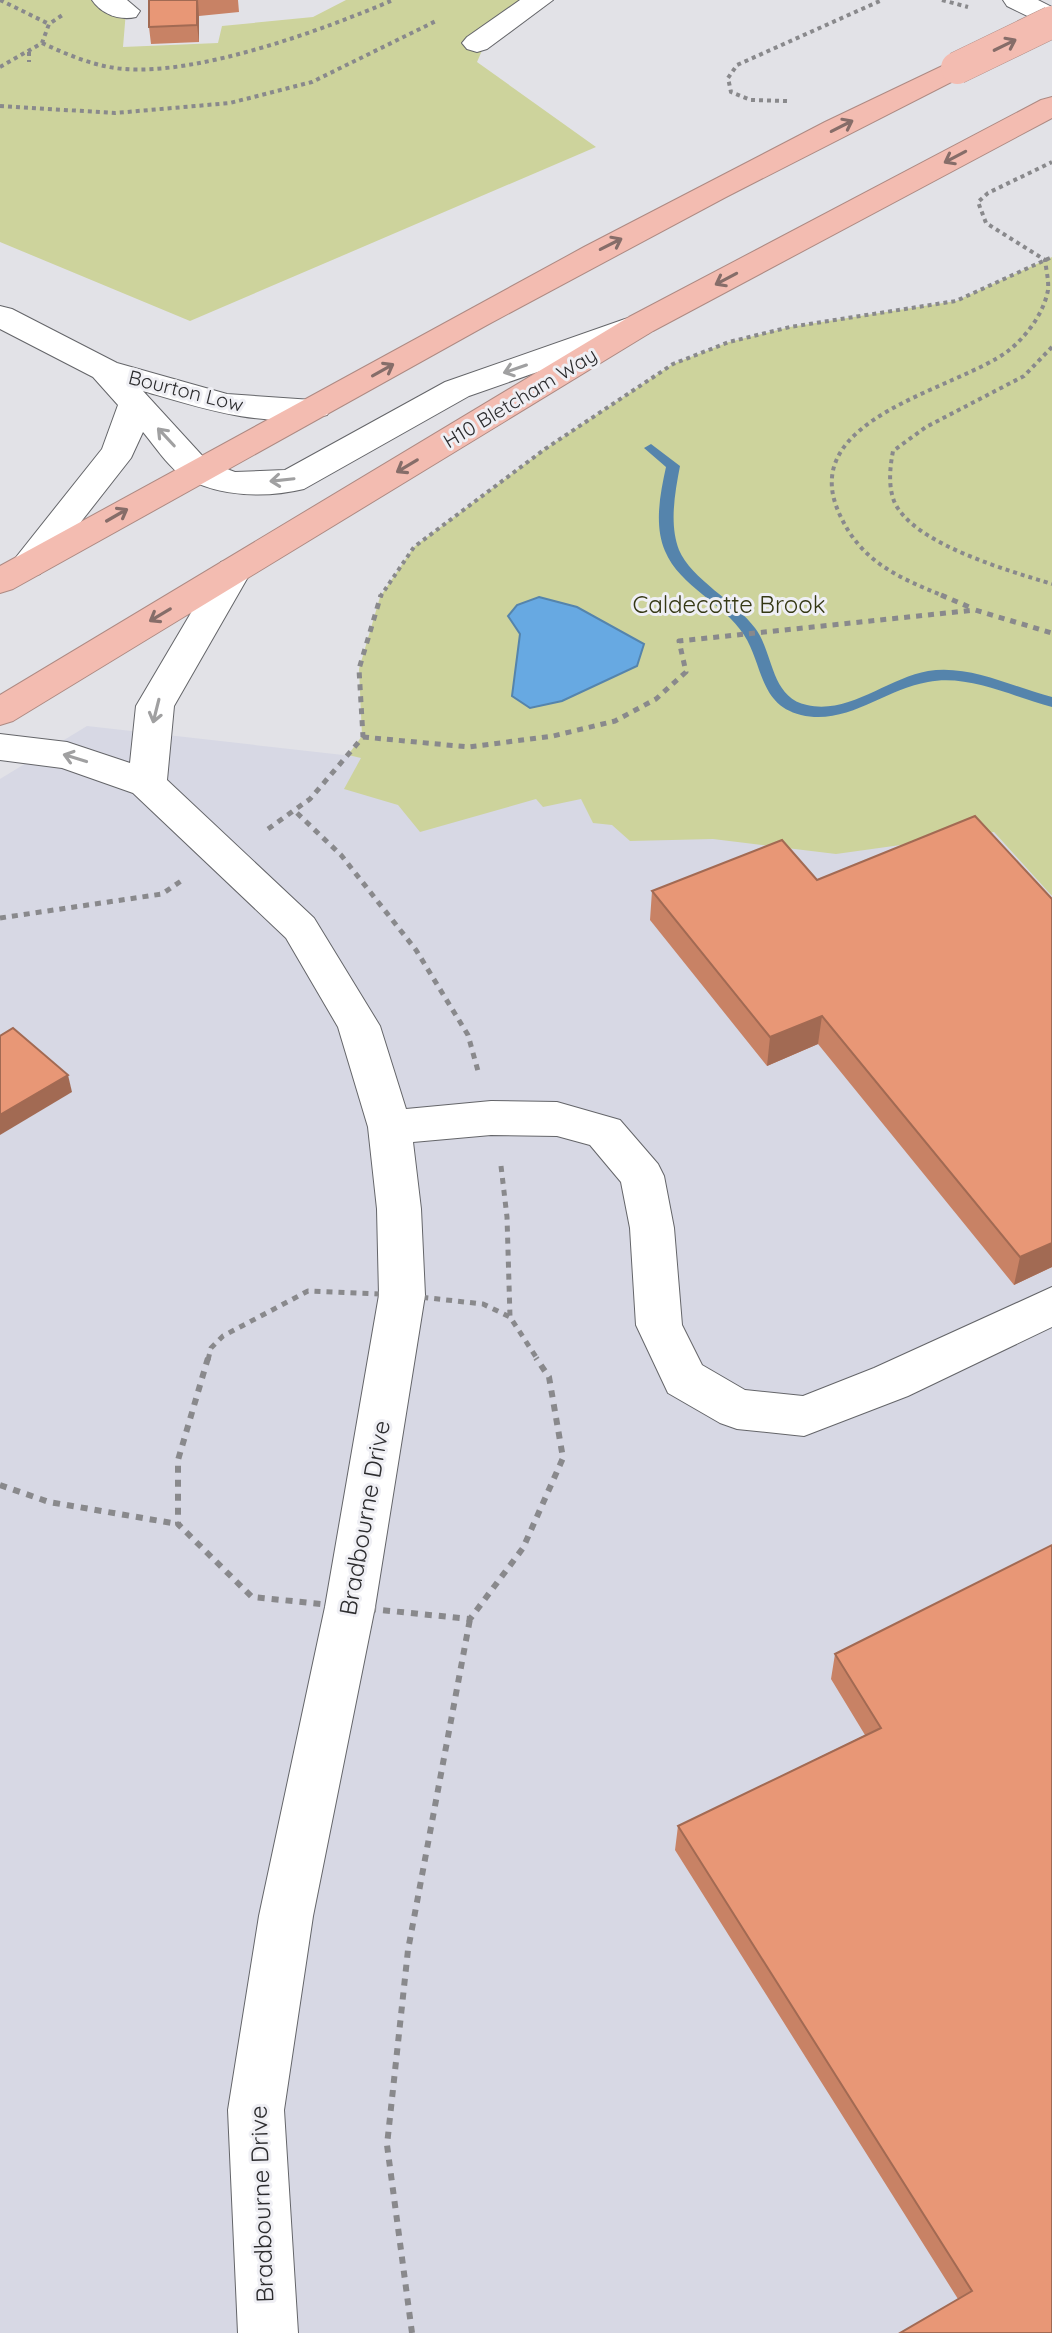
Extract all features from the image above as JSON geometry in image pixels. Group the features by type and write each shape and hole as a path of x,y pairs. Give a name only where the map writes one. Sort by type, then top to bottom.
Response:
{"highway":[{"path":"14,573 578,261 1052,20"},
{"name":"H10 Bletcham Way","path":"0,712 641,324 1052,106"}],"street":[{"path":"477,43 539,0"},
{"path":"1017,0 1052,20"},
{"name":"Bourton Low","path":"0,316 105,370 225,404 280,409 315,408"},
{"path":"196,470 232,483 292,481 457,389 641,324"},
{"name":"Bourton Low","path":"105,370 196,470"},
{"name":"Bourton Low","path":"14,573 119,451 135,404"},
{"path":"147,784 155,706 234,570"},
{"name":"Bradbourne Drive","path":"0,747 67,755 147,784 300,928 359,1026 390,1127 399,1209 402,1295 350,1607 286,1916 256,2110 268,2333"},
{"path":"390,1127 491,1118 557,1119 605,1132 642,1176 652,1228 659,1325 685,1379 737,1409 804,1416 891,1382 1052,1306"}],"path":[{"path":"0,0 49,24 42,43 0,67"},
{"path":"42,43 80,60 123,69 165,68 244,51 334,26 393,0"},
{"path":"791,101 751,100 731,92 728,78 737,65 882,0"},
{"path":"0,106 50,112 136,112 257,99 308,84 446,15"},
{"path":"29,52 29,62"},
{"path":"69,63 80,60"},
{"path":"1045,260 986,223 978,202 988,193 1052,162"},
{"path":"0,918 162,894 220,855 297,813 363,737 359,669 380,597 414,547 545,449 673,364 729,342 790,327 956,301 1052,257"},
{"path":"1045,260 1048,290 1036,322 1008,351 901,404 866,426 843,447 830,476 833,500 843,522 867,555 895,576 975,610 1052,633"},
{"path":"1052,347 1024,376 926,427 893,451 889,477 897,507 925,531 950,546 1023,576 1052,584"},
{"path":"363,737 469,747 553,736 615,721 656,699 686,672 679,641 975,610"},
{"path":"297,813 341,855 416,950 468,1035 499,1147 507,1217 510,1317"},
{"path":"0,1485 49,1502 178,1524"},
{"path":"412,2333 387,2145 408,1950 470,1619"}],"shaded area":[{"path":"87,726 361,757 568,787 994,832 1052,896 1052,2333 0,2333 0,779"}],"green space":[{"path":"0,0 106,0 126,11 123,47 218,43 222,26 313,17 346,0 539,0 484,46 477,62 596,147 190,321 0,242"},
{"name":"Caldecotte Brook","path":"1052,257 1052,896 994,832 836,854 713,839 630,841 612,825 593,823 581,799 543,807 536,799 420,832 398,805 344,789 361,758 348,755 362,736 359,669 380,597 414,547 545,449 673,364 729,342 790,327 956,301"}],"water":[{"path":"539,597 577,607 644,644 637,666 562,701 530,708 512,696 520,634 508,616 517,605"}],"building":[{"path":"149,0 197,0 197,25 149,27"},
{"path":"975,816 1052,899 1052,1243 1020,1257 822,1016 770,1037 652,891 782,840 817,880"},
{"path":"13,1028 68,1075 0,1115 0,1036"},
{"path":"1052,1545 1052,2333 900,2333 972,2291 678,1826 881,1728 835,1654"}],"waterway":[{"path":"651,448 673,466 667,508 672,550 685,568 751,633 773,688 789,704 802,710 837,710 910,681 946,675 970,678 1052,702"}]}
